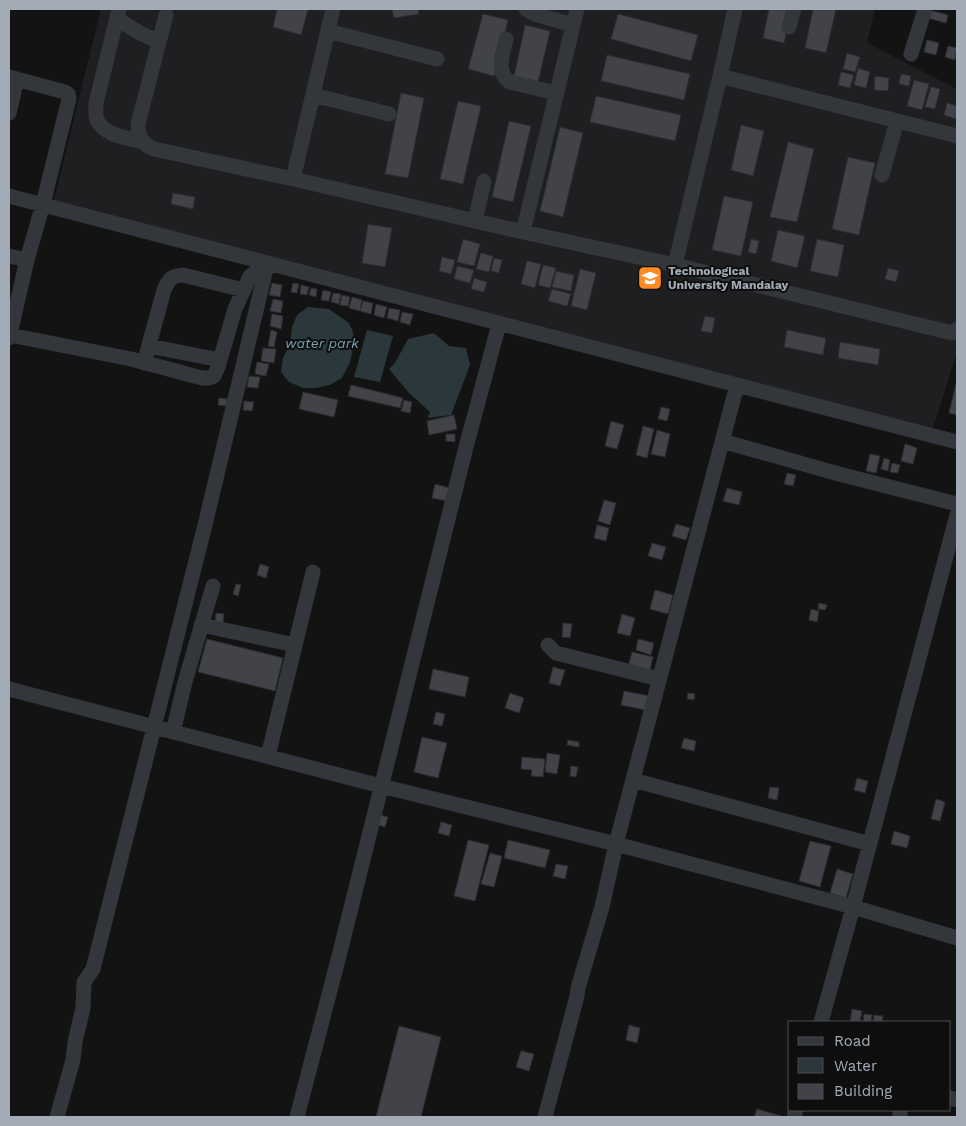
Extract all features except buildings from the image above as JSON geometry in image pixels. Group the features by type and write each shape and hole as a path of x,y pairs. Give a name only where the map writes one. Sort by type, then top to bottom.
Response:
{"street":[{"path":"293,179 333,9"},
{"path":"526,9 535,14 572,25"},
{"path":"522,232 576,9"},
{"path":"790,27 794,9"},
{"path":"912,54 925,9"},
{"path":"675,266 720,76 731,10"},
{"path":"118,13 134,31 158,40"},
{"path":"118,13 96,104 96,118 102,127 109,132 143,142"},
{"path":"166,15 158,40 138,124 138,134 148,147 675,266 952,333 957,330"},
{"path":"328,31 437,59"},
{"path":"506,39 500,70 504,78 510,82 556,93"},
{"path":"720,76 957,136"},
{"path":"9,113 13,78 68,94 69,99 9,337 130,359 202,378 210,378 214,376 235,309 250,276 267,268"},
{"path":"313,94 389,114"},
{"path":"882,174 897,121"},
{"path":"475,221 482,180"},
{"path":"9,196 165,237 267,268 498,324 957,442"},
{"path":"9,256 27,260"},
{"path":"57,1117 73,1060 83,1008 84,982 93,969 205,525 267,268"},
{"path":"144,364 164,290 169,279 175,275 183,275 244,290"},
{"path":"297,1117 498,324"},
{"path":"231,326 252,331"},
{"path":"149,346 220,360"},
{"path":"545,1117 578,988 602,907 616,844 737,385"},
{"path":"722,441 839,474 957,504"},
{"path":"821,1021 957,515"},
{"path":"268,756 313,572"},
{"path":"173,732 212,586"},
{"path":"201,625 295,645"},
{"path":"548,645 556,653 659,679"},
{"path":"9,689 853,906 957,938"},
{"path":"633,780 870,844"}],"shaded area":[{"name":"Technological University Mandalay","path":"101,9 875,9 867,43 957,89 957,352 933,428 53,204"}],"water":[{"name":"water park","path":"308,307 329,309 349,323 353,332 354,344 350,362 342,378 330,385 316,388 303,388 289,382 281,372 283,358 290,344 292,327 297,315"},
{"path":"367,330 393,336 380,382 354,377"},
{"path":"434,333 449,346 466,348 470,365 451,415 428,418 430,412 409,393 389,369 395,363 408,339"}],"place":[{"name":"Technological University Mandalay","path":"650,278"}]}
